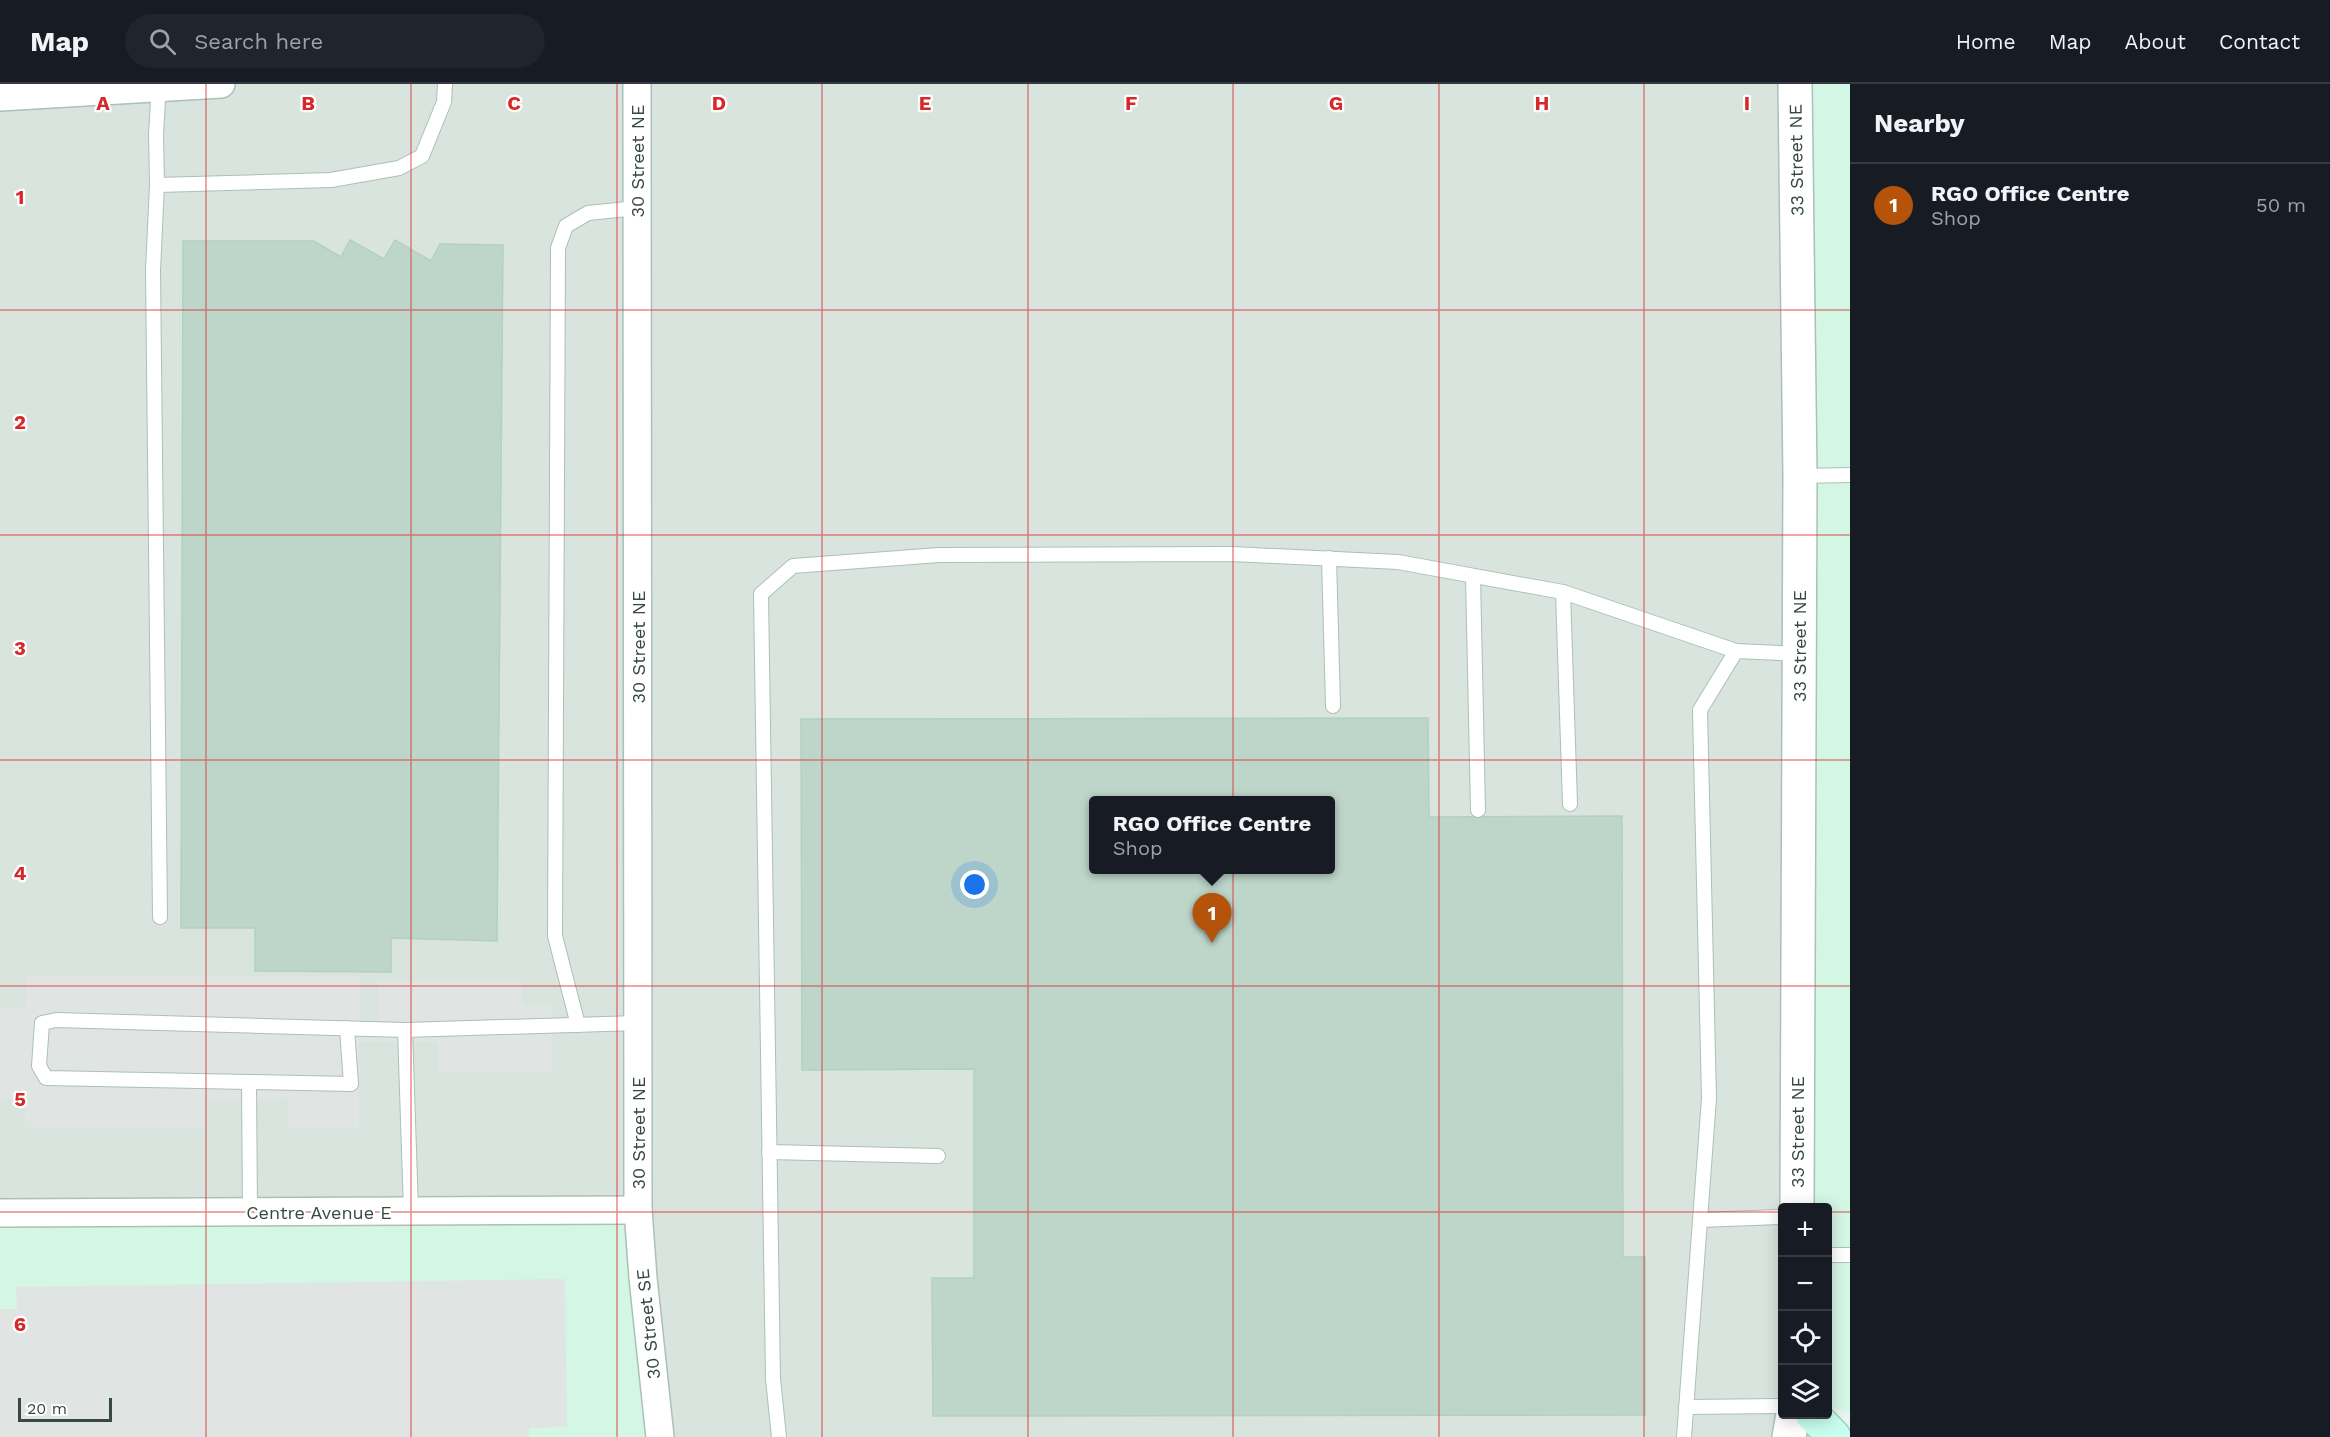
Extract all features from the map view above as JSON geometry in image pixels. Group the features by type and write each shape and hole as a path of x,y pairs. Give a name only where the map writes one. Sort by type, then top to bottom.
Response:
{"main road":[{"path":"1817,1419 1834,1437"}],"street":[{"path":"0,97 221,84"},
{"name":"30 Street NE","path":"637,84 638,1210"},
{"name":"33 Street NE","path":"1795,84 1800,476 1797,1203"},
{"name":"Centre Avenue E","path":"0,1213 638,1210"},
{"name":"30 Street SE","path":"638,1210 660,1437"},
{"path":"1789,1437 1792,1419"}],"lane":[{"path":"157,185 331,180 399,168 422,156 444,102 445,84"},
{"path":"160,86 156,134 157,185 153,282 160,917"},
{"path":"578,1025 555,936 558,248 566,226 588,213 637,208"},
{"path":"1800,476 1850,475"},
{"path":"779,1437 772,1379 761,594 793,566 939,555 1232,554 1398,562 1563,592 1736,651 1799,654"},
{"path":"1329,558 1333,706"},
{"path":"1473,576 1478,810"},
{"path":"1563,592 1570,804"},
{"path":"1684,1437 1709,1098 1700,710 1736,651"},
{"path":"347,1028 351,1084 46,1078 39,1066 42,1023 56,1020 347,1028 405,1030 638,1023"},
{"path":"405,1030 411,1211"},
{"path":"249,1082 250,1212"},
{"path":"769,1152 938,1156"},
{"path":"1700,1220 1778,1217"},
{"path":"1832,1255 1850,1255"},
{"path":"1686,1407 1778,1406"}],"shaded area":[{"path":"0,84 1801,84 1782,1203 1778,1203 1778,1419 1784,1419 1789,1437 660,1437 638,1210 0,1213"},
{"path":"1801,84 1850,84 1850,1413 1832,1408 1832,1203 1797,1203"},
{"path":"26,976 360,977 361,1022 378,1022 378,981 522,981 522,1005 552,1005 552,1072 438,1072 438,1042 359,1042 359,1128 289,1128 288,1098 204,1099 204,1127 25,1127 25,1099 0,1099 0,1007 26,1007"},
{"path":"638,1210 660,1437 0,1437 0,1213"},
{"path":"565,1279 567,1427 529,1428 529,1437 0,1437 0,1309 17,1309 16,1287"}],"building":[{"path":"350,240 384,259 395,240 431,261 440,244 503,245 497,941 391,938 391,972 255,971 255,928 181,928 183,241 314,241 341,257"},
{"path":"1428,718 1429,817 1622,816 1623,1257 1645,1257 1645,1415 933,1416 932,1278 974,1278 974,1069 802,1070 801,719"}],"place":[{"name":"RGO Office Centre","path":"1212,943"}]}
